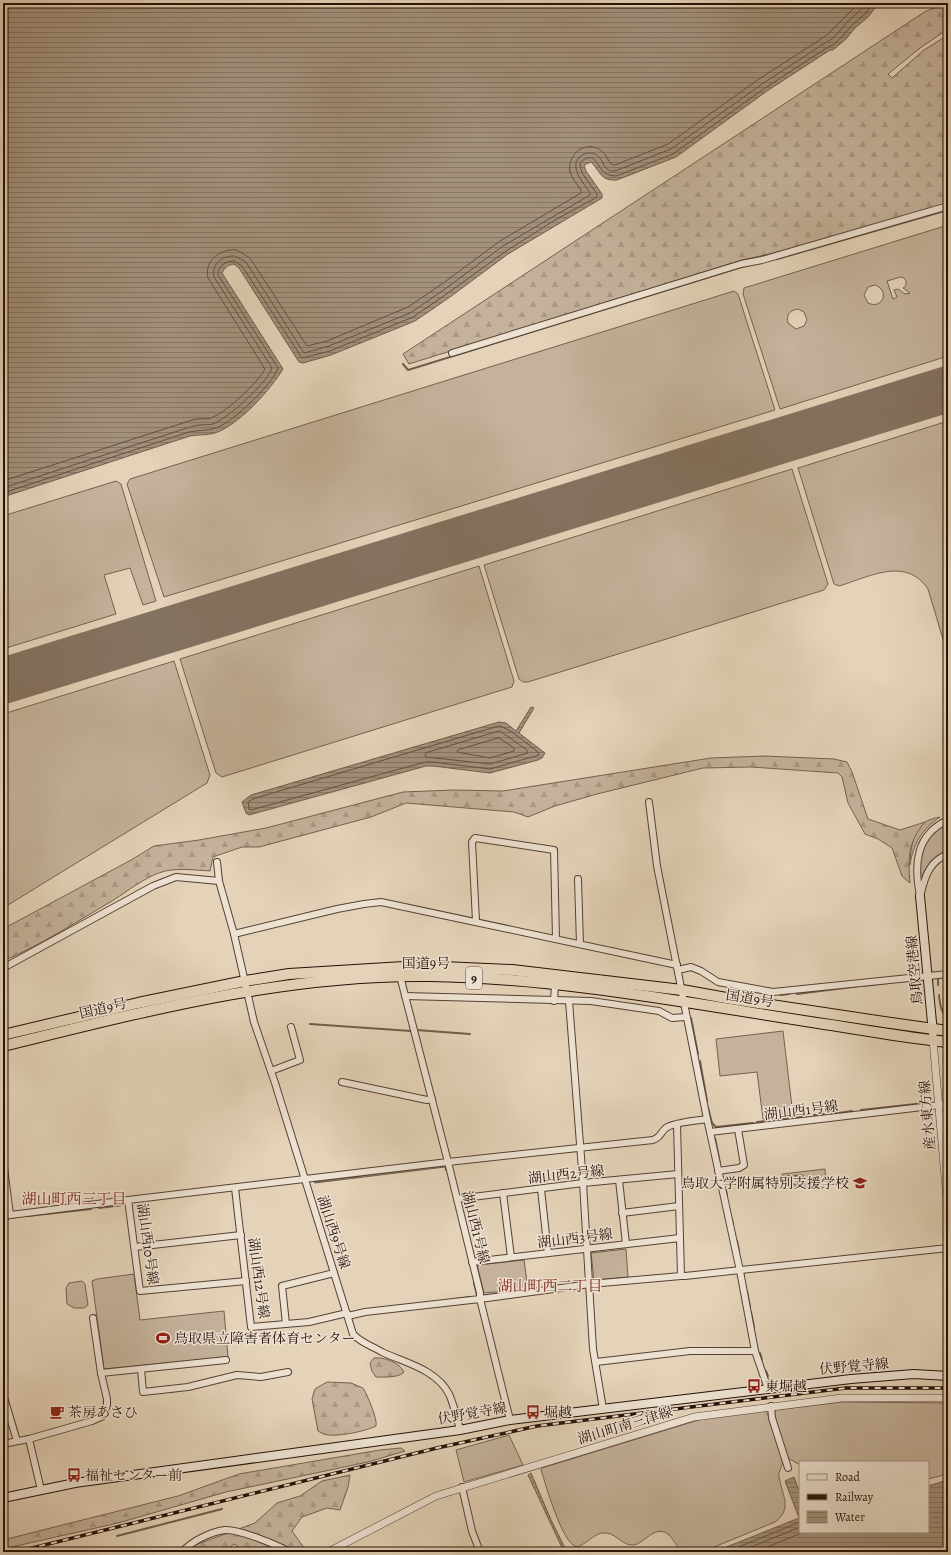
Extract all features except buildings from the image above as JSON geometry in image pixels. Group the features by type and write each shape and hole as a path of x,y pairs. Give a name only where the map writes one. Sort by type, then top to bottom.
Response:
{"highway":[{"name":"国道9号","path":"3,1035 145,1001 245,980 289,974 420,966 512,970 682,990 732,999 932,1029 948,1030"},
{"name":"国道9号","path":"3,1046 158,1010 248,992 312,982 400,976 474,978 555,984 948,1042"}],"main road":[{"name":"鳥取空港線","path":"920,896 933,1040"},
{"name":"伏野覚寺線","path":"3,1498 75,1483 460,1430 510,1420 851,1378 914,1374 948,1376"}],"street":[{"path":"452,353 741,264 762,260 948,206"},
{"path":"648,802 657,866 678,968 683,1002 706,1119 740,1271 755,1351 768,1389"},
{"path":"920,896 916,873 919,853 925,840 932,832 948,820"},
{"path":"476,922 472,842 475,838 554,850 556,939"},
{"path":"920,896 924,880 930,867 939,858 948,854"},
{"name":"湖山西9号線","path":"217,862 219,881 234,934 254,1022 271,1071 353,1334 358,1340 420,1368 441,1383 449,1395 460,1430"},
{"path":"3,968 153,886 170,879 176,877 219,881"},
{"path":"578,879 580,944"},
{"path":"234,934 344,908 381,902 440,916 580,944 678,968 691,967 701,971 718,982 773,992 948,974"},
{"name":"湖山西1号線","path":"400,976 448,1162 510,1420"},
{"path":"554,1001 555,984"},
{"path":"405,996 591,1001 659,1011 672,1018 686,1017"},
{"path":"569,1001 596,1362 603,1408"},
{"path":"271,1071 300,1060 291,1027"},
{"name":"産水東方線","path":"933,1040 948,1209"},
{"path":"342,1082 398,1095 427,1100 432,1099"},
{"name":"湖山西1号線","path":"710,1132 948,1104"},
{"path":"448,1162 653,1140 660,1136 666,1128 676,1124 706,1119"},
{"path":"676,1124 682,1276"},
{"path":"718,1171 739,1168 744,1165 738,1129"},
{"path":"3,1160 6,1215 128,1200"},
{"name":"湖山西10号線","path":"246,1281 140,1291 128,1200 448,1162"},
{"name":"湖山西2号線","path":"457,1199 583,1183 678,1174"},
{"path":"619,1180 626,1244"},
{"name":"湖山西12号線","path":"235,1188 252,1327 309,1322 347,1314 480,1299"},
{"path":"541,1188 548,1253"},
{"path":"503,1193 511,1258"},
{"path":"622,1213 679,1206"},
{"path":"134,1247 241,1235"},
{"name":"湖山西3号線","path":"472,1262 680,1238"},
{"path":"480,1299 590,1284 740,1271 948,1248"},
{"path":"286,1324 282,1286 334,1273"},
{"path":"3,1444 28,1439 92,1421 103,1416 107,1405 93,1318"},
{"path":"596,1362 690,1351 755,1351"},
{"path":"101,1373 226,1360"},
{"path":"141,1368 143,1392 188,1387 237,1375 261,1377 288,1372"},
{"path":"3,1394 17,1441"},
{"name":"湖山町南三津線","path":"328,1552 436,1496 694,1417 842,1398 948,1398"},
{"path":"771,1406 772,1418 788,1468"},
{"path":"28,1439 41,1490"},
{"path":"462,1487 472,1531 480,1552"},
{"path":"182,1552 196,1540 224,1530 266,1540 290,1552"}],"green space":[{"path":"942,3 948,3 948,29 920,48 888,74 892,78 924,50 948,35 948,204 783,251 742,260 409,364 403,354 926,11 935,8"},
{"path":"948,225 948,356 780,409 743,294 744,288","holes":["901,277 906,281 906,286 903,288 910,293 905,294 898,289 894,290 897,297 893,299 887,281","875,285 880,287 883,295 881,302 878,304 868,303 864,295 868,287","798,309 804,312 807,320 804,326 796,329 788,323 789,313"]},
{"path":"734,291 738,294 775,410 164,597 127,484 130,479"},
{"path":"948,421 948,656 928,589 919,579 909,573 898,571 875,574 839,586 834,584 798,468"},
{"path":"792,469 828,584 824,590 528,682 523,682 519,679 484,565"},
{"path":"116,481 121,484 156,601 143,605 130,568 104,575 116,614 3,649 3,516"},
{"path":"479,566 514,681 512,687 222,777 216,773 180,659"},
{"path":"174,661 210,775 207,783 3,908 3,714"},
{"path":"765,756 834,759 847,762 852,772 868,819 900,830 925,822 915,836 910,850 910,883 902,876 892,848 878,839 865,834 848,803 842,777 838,773 751,767 703,768 597,794 555,806 528,817 514,812 406,803 371,817 259,847 242,847 213,857 210,871 171,870 151,876 58,933 3,961 3,929 154,846 199,840 266,828 403,792 454,790 503,791 711,758"},
{"path":"940,817 923,832 919,838 913,850 910,865 913,840 918,829 927,821"},
{"path":"948,823 948,850 934,858 925,870 921,880 919,879 919,870 924,846 933,833"},
{"path":"783,1031 793,1115 763,1119 757,1072 720,1076 716,1039"},
{"path":"825,1169 826,1187 812,1190 810,1186 784,1189 782,1174"},
{"path":"626,1249 628,1277 594,1280 591,1253"},
{"path":"524,1260 528,1289 484,1293 477,1265"},
{"name":"鳥取県立障害者体育センター","path":"134,1274 140,1320 224,1311 228,1357 104,1369 92,1281"},
{"path":"82,1281 85,1284 88,1305 84,1308 74,1308 67,1304 66,1288 69,1283"},
{"path":"374,1358 382,1358 391,1361 399,1365 404,1372 395,1376 376,1377 372,1371 370,1363"},
{"path":"327,1382 351,1383 363,1388 374,1413 376,1426 342,1435 322,1434 318,1431 312,1399 315,1389"},
{"path":"841,1402 948,1403 948,1474 929,1479 929,1461 799,1461 799,1464 788,1458 774,1416 775,1410"},
{"path":"765,1411 776,1434 783,1460 779,1475 785,1507 784,1512 775,1522 702,1552 682,1552 669,1535 659,1531 633,1545 625,1543 611,1534 602,1533 577,1547 571,1543 566,1536 555,1513 541,1470 542,1468 702,1419"},
{"path":"509,1435 523,1465 464,1482 456,1450"},
{"path":"401,1448 405,1451 368,1462 226,1492 118,1523 3,1549 3,1540 178,1496 239,1474 380,1450"},
{"path":"350,1475 348,1487 340,1510 327,1508 302,1517 292,1531 307,1552 245,1552 234,1544 224,1552 187,1552 195,1545 255,1523 277,1503 300,1496 322,1481"}],"water":[{"path":"3,3 879,3 868,17 833,50 830,50 767,91 676,157 617,180 607,179 601,175 591,162 584,165 586,171 602,194 602,198 508,254 415,321 331,355 303,363 299,362 239,268 234,264 228,266 222,273 283,369 271,386 255,404 238,420 216,433 190,436 3,497"},
{"path":"531,707 534,708 519,733 545,753 542,758 538,760 490,773 426,766 249,815 246,813 242,802 251,795 499,722 506,723 516,731"},
{"path":"446,1165 446,1171 445,1167 314,1182"},
{"path":"803,1175 804,1184 783,1186 783,1176"},
{"path":"531,1473 552,1522 567,1552 564,1552 528,1475"},
{"path":"794,1477 799,1490 799,1518 785,1481"},
{"path":"948,1480 948,1552 714,1552 799,1518 799,1533 929,1533 929,1486"}],"waterway":[{"path":"777,259 948,210"},
{"path":"403,364 408,370 745,266"},
{"path":"938,985 938,978 941,978"},
{"path":"863,986 888,983"},
{"path":"797,994 860,986"},
{"path":"780,995 789,994"},
{"path":"939,995 941,1008 948,1020"},
{"path":"691,1018 698,1054"},
{"path":"310,1024 411,1031"},
{"path":"416,1030 470,1034"},
{"path":"700,1061 707,1101"},
{"path":"861,1110 925,1103"},
{"path":"708,1108 712,1123 716,1127 753,1123"},
{"path":"832,1114 852,1111"},
{"path":"814,1115 824,1114"},
{"path":"757,1122 806,1116"},
{"path":"715,1138 720,1163"},
{"path":"723,1177 727,1195"},
{"path":"99,1208 123,1205"},
{"path":"28,1216 91,1209"},
{"path":"3,1220 14,1217"},
{"path":"732,1219 733,1225"},
{"path":"737,1241 739,1251"},
{"path":"474,1283 477,1295"},
{"path":"747,1291 750,1307"},
{"path":"455,1299 470,1297"},
{"path":"751,1312 754,1327"},
{"path":"760,1353 762,1360"},
{"path":"766,1371 768,1376"},
{"path":"117,1536 222,1509"}],"taxiway":[{"path":"940,391 948,390"}],"runway":[{"path":"3,681 948,389"}],"railway":[{"path":"16,1552 437,1448 537,1426 846,1388 948,1388"}],"place":[{"name":"鳥取大学附属特別支援学校","path":"860,1183"},
{"name":"鳥取県立障害者体育センター","path":"163,1338"},
{"name":"東堀越","path":"754,1386"},
{"name":"茶房あさひ","path":"57,1412"},
{"name":"堀越","path":"533,1412"},
{"name":"福祉センター前","path":"74,1475"}],"district":[{"name":"湖山町西三丁目","path":"74,1199"},
{"name":"湖山町西二丁目","path":"550,1286"}]}
